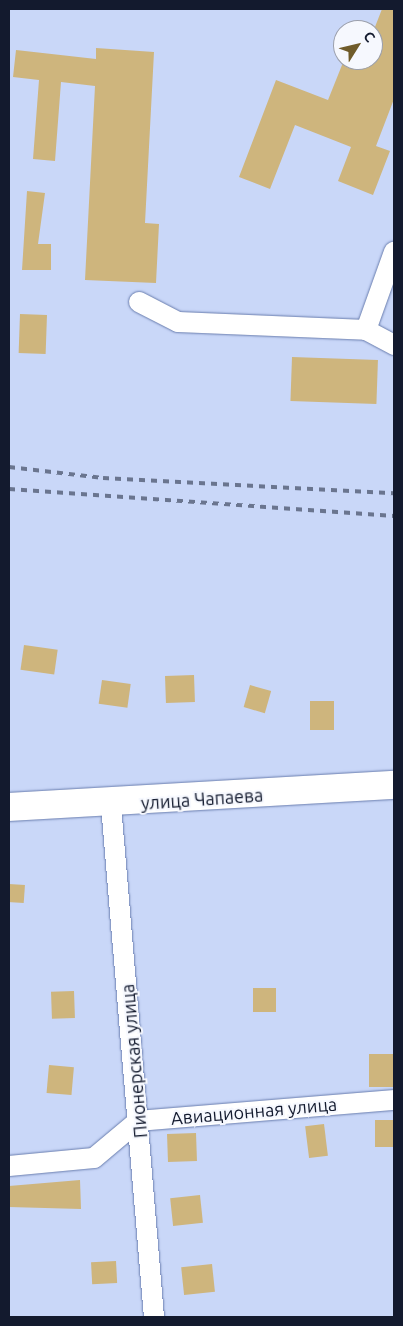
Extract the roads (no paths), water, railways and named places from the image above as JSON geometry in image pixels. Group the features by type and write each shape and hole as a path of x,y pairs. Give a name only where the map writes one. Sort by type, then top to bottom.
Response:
{"street":[{"path":"366,330 394,252"},
{"path":"139,302 178,322 366,330 394,345"},
{"name":"улица Чапаева","path":"9,807 111,805 394,785"},
{"name":"Пионерская улица","path":"111,805 154,1317"},
{"name":"Авиационная улица","path":"138,1121 394,1100"},
{"path":"9,1166 94,1158 138,1121"}],"railway":[{"path":"9,467 103,478 394,493"},
{"path":"9,489 394,516"}]}
